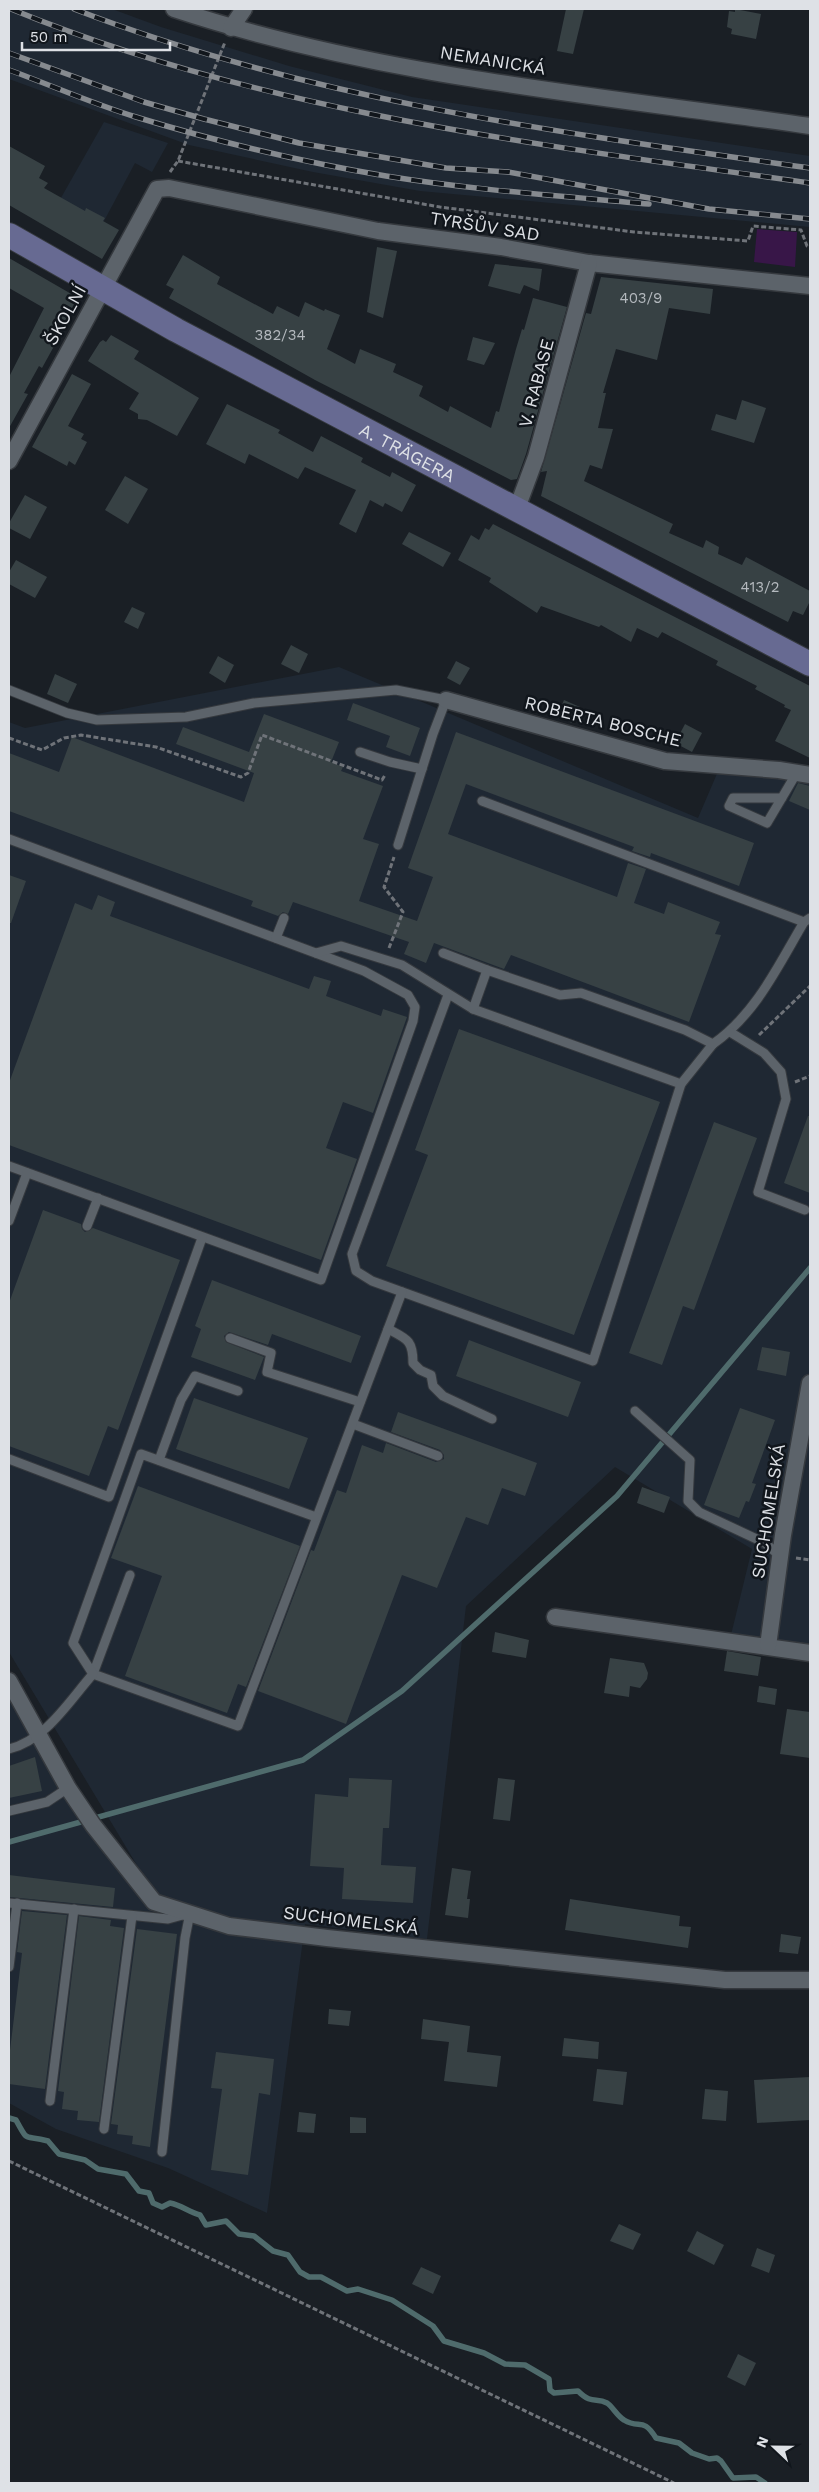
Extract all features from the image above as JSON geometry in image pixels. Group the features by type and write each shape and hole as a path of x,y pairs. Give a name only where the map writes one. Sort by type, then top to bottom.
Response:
{"street":[{"name":"NEMANICKÁ","path":"174,9 231,28 295,45 500,83 810,126"},
{"path":"231,28 244,9"},
{"name":"TYRŠŮV SAD","path":"157,189 169,188 378,231 502,248 589,263 810,286"},
{"name":"ŠKOLNÍ","path":"9,460 157,189"},
{"name":"A. TRÄGERA","path":"9,236 102,290 516,511 810,664"},
{"name":"V. RABASE","path":"516,511 536,457 589,263"},
{"name":"ROBERTA BOSCHE","path":"446,700 665,761 779,770 807,776"},
{"name":"SUCHOMELSKÁ","path":"768,1646 780,1556 810,1383"},
{"path":"555,1617 810,1653"},
{"name":"SUCHOMELSKÁ","path":"9,1682 68,1788 83,1811 154,1902 229,1926 725,1980 810,1980"}],"lane":[{"path":"9,690 67,713 97,720 186,717 254,703 396,690 446,700 398,845"},
{"path":"360,752 390,762 422,769"},
{"path":"782,798 733,798 728,806 767,823 782,798 807,776"},
{"path":"448,995 352,1254 356,1271 372,1281 592,1360 682,1084 713,1044 730,1032 753,1008 807,920 482,802"},
{"path":"9,839 364,971 408,995 414,1007 413,1021 321,1280 9,1166"},
{"path":"276,938 284,918"},
{"path":"316,953 341,946 402,965 473,1009 682,1084"},
{"path":"443,953 560,995 581,993 685,1030 713,1044"},
{"path":"473,1009 487,970"},
{"path":"730,1032 764,1053 781,1072 786,1099 758,1192 805,1210"},
{"path":"9,1221 26,1173"},
{"path":"87,1226 98,1198"},
{"path":"9,1459 109,1497 202,1238"},
{"path":"316,1517 141,1454 73,1642 93,1674 238,1726 402,1292"},
{"path":"388,1329 406,1338 413,1347 413,1363 420,1370 431,1374 433,1386 443,1396 492,1419"},
{"path":"230,1338 271,1353 267,1372 360,1402"},
{"path":"159,1460 182,1400 195,1376 238,1391"},
{"path":"635,1411 690,1460 688,1501 699,1512 765,1542 780,1556"},
{"path":"353,1424 438,1456"},
{"path":"9,1749 20,1746 39,1736 93,1674 130,1575"},
{"path":"9,1811 47,1802 68,1788"},
{"path":"9,1967 13,1903 168,1920 190,1913 185,1938 162,2152"},
{"path":"50,2101 74,1909"},
{"path":"104,2129 132,1916"}],"path":[{"path":"157,189 178,161 231,28"},
{"path":"178,161 440,207 634,232 748,241 753,226 801,230 807,246 810,247"},
{"path":"9,738 42,750 64,738 81,735 156,747 241,776 248,773 262,735 382,780 390,762"},
{"path":"385,959 403,912 384,887 398,845"},
{"path":"749,1044 810,986"},
{"path":"9,2161 674,2483"}],"shaded area":[{"path":"9,9 112,9 161,27 289,66 412,97 810,156 810,227 420,191 313,172 189,145 9,79"},
{"path":"104,122 168,143 152,172 135,163 104,221 45,226"},
{"path":"757,229 797,232 795,267 754,262"},
{"path":"339,667 698,818 719,769 810,782 810,1658 729,1643 752,1549 615,1467 466,1606 427,1939 305,1924 267,2213 168,2168 56,2129 9,2103 9,1700 61,1790 159,1902 9,1652 9,722 25,728"}],"building":[{"path":"566,9 584,9 573,54 557,51"},
{"path":"735,9 761,14 756,39 731,34 732,29 727,27 729,11 735,12"},
{"path":"9,146 45,166 39,178 48,183 44,188 85,211 86,208 105,218 103,221 119,230 102,259 9,205"},
{"path":"377,247 397,251 383,318 367,312"},
{"path":"183,255 220,277 217,284 273,314 277,306 299,317 305,302 324,311 325,309 340,315 327,349 355,364 360,349 396,364 393,372 423,386 419,396 448,412 450,406 491,428 496,411 499,412 516,349 522,329 524,330 533,298 567,307 526,454 517,479 511,480 315,380 169,298 174,289 166,285"},
{"path":"9,258 80,299 42,368 39,366 24,393 28,394 9,428 9,377 44,308 9,288"},
{"path":"495,264 542,269 539,291 524,285 520,294 488,286"},
{"path":"601,277 713,289 710,314 669,308 657,360 616,349 603,393 606,393 598,428 613,429 602,469 590,465 584,481 673,524 669,533 703,548 706,540 719,547 718,554 742,565 746,557 810,591 810,601 803,615 793,611 788,622 541,496 547,471 541,472 586,313 591,314"},
{"path":"111,335 139,351 134,359 199,398 177,436 147,420 138,419 138,414 129,409 139,393 88,361 100,342 103,340 106,342"},
{"path":"473,337 495,343 484,365 467,360"},
{"path":"72,374 91,384 68,426 84,434 81,439 87,442 75,465 69,461 67,466 32,447"},
{"path":"742,400 766,408 754,443 711,430 716,414 736,420"},
{"path":"227,404 280,430 278,433 313,452 321,436 363,458 361,462 390,477 392,472 416,485 402,512 385,503 383,507 370,500 356,533 339,524 356,490 305,467 298,479 249,454 245,464 206,444"},
{"path":"125,476 148,489 128,524 105,510"},
{"path":"25,495 47,507 30,539 9,528 9,523"},
{"path":"493,524 810,686 810,758 775,741 791,710 755,689 757,686 716,665 718,661 662,632 658,638 637,628 631,642 601,625 599,627 541,606 537,613 489,582 491,578 458,560 471,535 479,540 485,528 489,530"},
{"path":"409,532 451,553 443,567 402,544"},
{"path":"16,560 47,577 35,598 9,584 9,572"},
{"path":"132,607 145,613 138,629 124,622"},
{"path":"291,645 308,654 299,673 281,664"},
{"path":"218,656 234,665 225,683 209,673"},
{"path":"456,661 470,668 460,685 447,678"},
{"path":"55,674 77,684 68,703 47,694"},
{"path":"564,700 580,707 572,723 557,716"},
{"path":"353,703 420,728 410,756 386,747 390,736 347,720"},
{"path":"264,714 339,742 331,762 343,767 341,771 383,786 363,839 379,844 359,901 417,921 433,877 408,868 456,732 754,843 739,886 651,853 650,857 632,851 634,847 466,784 448,834 617,897 628,863 646,869 634,903 664,914 668,902 720,922 715,934 721,935 689,1022 511,955 504,969 434,943 426,963 404,954 409,942 293,902 288,914 283,912 278,916 251,906 253,901 9,811 9,753 59,772 72,737 244,802 254,773 176,744 183,727 249,752"},
{"path":"685,724 702,733 692,752 675,743"},
{"path":"798,783 810,786 810,810 789,801"},
{"path":"9,875 26,881 11,923 9,923"},
{"path":"98,895 115,902 110,916 309,989 314,976 331,981 326,996 381,1016 383,1009 407,1017 373,1113 343,1102 326,1148 357,1159 321,1260 9,1145 9,1083 75,903 92,910"},
{"path":"459,1029 660,1102 574,1335 386,1266 428,1155 415,1150"},
{"path":"808,1116 810,1116 810,1193 784,1183"},
{"path":"714,1122 757,1138 694,1310 683,1306 662,1365 629,1353"},
{"path":"43,1210 81,1224 85,1232 93,1228 180,1260 118,1430 108,1426 89,1476 9,1446 9,1303"},
{"path":"212,1280 361,1336 351,1363 272,1334 268,1345 229,1332 224,1336 226,1342 264,1357 255,1380 191,1357 201,1329 195,1326"},
{"path":"469,1340 581,1382 568,1417 456,1376"},
{"path":"762,1347 790,1352 786,1376 757,1370"},
{"path":"194,1398 308,1438 289,1489 176,1449"},
{"path":"740,1408 775,1420 752,1483 756,1484 749,1502 746,1501 739,1518 704,1505"},
{"path":"398,1412 537,1463 525,1496 502,1488 488,1525 466,1517 437,1588 402,1575 346,1724 258,1691 311,1550 314,1551 337,1490 346,1493 362,1445 383,1453 386,1443 436,1462 444,1459 444,1455 440,1450 391,1432"},
{"path":"138,1486 300,1546 246,1687 238,1684 227,1713 125,1676 162,1576 111,1558"},
{"path":"642,1487 670,1497 664,1513 637,1503"},
{"path":"495,1632 529,1640 526,1658 492,1652"},
{"path":"727,1651 761,1657 758,1676 724,1671"},
{"path":"610,1658 644,1663 648,1673 647,1679 640,1688 630,1686 629,1697 604,1693"},
{"path":"759,1686 777,1689 775,1705 757,1702"},
{"path":"787,1709 810,1712 810,1758 780,1754"},
{"path":"35,1757 42,1791 9,1798 9,1766"},
{"path":"349,1778 392,1780 389,1828 383,1828 381,1865 416,1867 413,1903 342,1899 344,1868 310,1866 315,1794 348,1797"},
{"path":"498,1778 515,1780 510,1821 493,1819"},
{"path":"452,1868 471,1871 467,1899 470,1899 468,1918 445,1915"},
{"path":"9,1875 115,1888 113,1907 9,1897"},
{"path":"570,1899 680,1916 679,1926 691,1927 688,1948 565,1930"},
{"path":"22,1911 67,1915 45,2089 9,2084 9,2058 22,1953 17,1952"},
{"path":"79,1916 111,1920 110,1926 124,1928 99,2122 77,2120 78,2111 62,2109 64,2092 58,2091"},
{"path":"137,1929 177,1934 150,2147 132,2144 133,2136 117,2134 118,2125 111,2124"},
{"path":"781,1934 801,1937 798,1954 779,1952"},
{"path":"329,2009 351,2011 349,2026 328,2024"},
{"path":"423,2019 470,2026 467,2052 501,2056 497,2087 444,2081 449,2042 421,2039"},
{"path":"564,2038 599,2042 598,2059 562,2056"},
{"path":"216,2052 274,2059 270,2095 259,2093 248,2175 211,2170 222,2089 211,2088"},
{"path":"597,2069 627,2072 623,2105 593,2101"},
{"path":"810,2077 810,2120 757,2123 754,2080"},
{"path":"705,2089 728,2091 726,2121 702,2119"},
{"path":"299,2112 316,2114 314,2133 297,2132"},
{"path":"350,2117 366,2118 366,2133 350,2133"},
{"path":"619,2224 641,2234 633,2250 610,2241"},
{"path":"697,2231 724,2245 714,2265 687,2251"},
{"path":"757,2248 775,2255 769,2273 751,2266"},
{"path":"421,2267 441,2276 433,2294 412,2284"},
{"path":"738,2354 756,2363 745,2386 727,2377"}],"waterway":[{"path":"9,1842 303,1760 402,1691 617,1496 810,1268"},
{"path":"9,2118 16,2120 25,2135 30,2138 48,2141 59,2154 85,2160 98,2169 126,2174 139,2191 149,2193 153,2203 162,2207 170,2203 178,2205 200,2215 206,2225 226,2221 239,2234 254,2236 273,2251 288,2255 300,2272 309,2277 321,2277 347,2291 358,2289 392,2300 433,2326 444,2341 484,2353 505,2364 525,2365 549,2379 550,2390 554,2393 578,2391 587,2398 603,2401 629,2423 647,2427 656,2438 679,2443 692,2453 709,2459 717,2458 733,2478 756,2477 765,2483"}],"railway":[{"path":"11,9 107,45 205,75 305,100 405,121 506,139 810,183"},
{"path":"74,9 163,41 254,67 345,90 437,110 623,141 810,168"},
{"path":"9,53 144,102 299,143 446,168 508,172 709,209 810,219"},
{"path":"9,70 136,117 198,135 292,158 386,176 451,185 649,204"}]}
